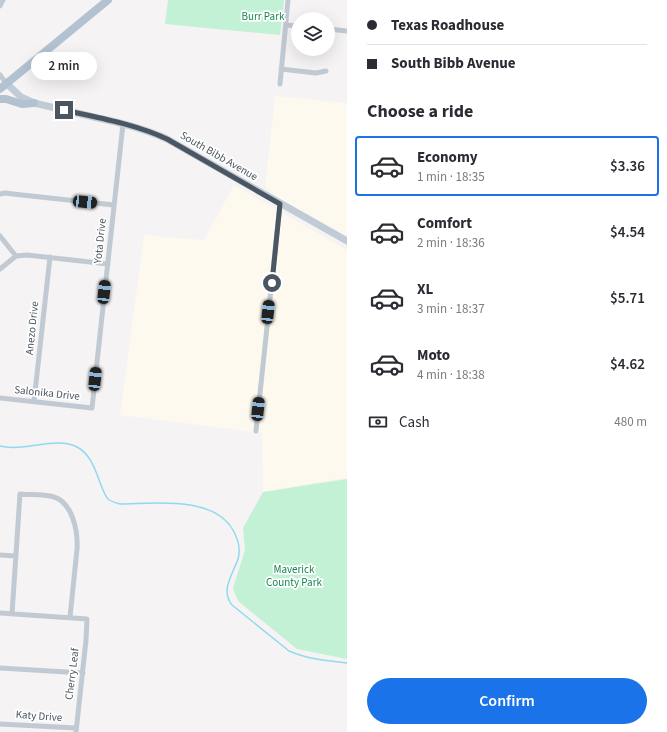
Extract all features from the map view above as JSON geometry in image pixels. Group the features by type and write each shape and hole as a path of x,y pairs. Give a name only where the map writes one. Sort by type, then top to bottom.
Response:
{"main road":[{"path":"3,86 108,0"},
{"name":"South Bibb Avenue","path":"3,86 34,103 123,124 145,130 167,139 347,241"},
{"path":"0,99 6,99 22,104 34,103"}],"street":[{"path":"0,6 3,0"},
{"path":"280,84 288,0"},
{"path":"286,25 291,25"},
{"path":"335,30 347,31"},
{"path":"281,68 316,72 326,71"},
{"path":"0,75 3,86"},
{"name":"Yota Drive","path":"92,408 123,124"},
{"path":"0,194 5,193 114,205"},
{"path":"256,431 280,204"},
{"path":"0,236 16,256"},
{"path":"0,269 16,256 27,255 108,264"},
{"name":"Anezo Drive","path":"34,401 50,257"},
{"name":"Salonika Drive","path":"0,398 92,408"},
{"path":"0,613 12,614 70,617 77,540 74,521 64,504 59,499 49,496 20,494 12,614"},
{"path":"0,555 16,556"},
{"name":"Cherry Leaf","path":"70,617 87,619 83,673 76,730"},
{"path":"0,668 83,673"},
{"name":"Katy Drive","path":"0,724 76,730"}],"shaded area":[{"path":"275,96 347,103 347,236 272,194 271,191 265,187"},
{"path":"234,185 347,250 347,478 263,492 262,433 120,415 144,235 204,240"}],"green space":[{"name":"Burr Park","path":"168,0 284,0 280,35 165,24"},
{"name":"Maverick County Park","path":"347,479 347,659 297,649 238,601 233,588 245,550 243,528 263,492"}],"waterway":[{"path":"0,446 19,447 50,443 69,444 77,447 86,454 92,464 103,491 112,502 120,504 181,504 197,506 212,511 224,519 233,530 238,544 238,559 227,588 227,594 232,605 289,651 310,658 347,663"}],"route":[{"path":"64,110 145,130 167,139 280,204 272,283"}]}
